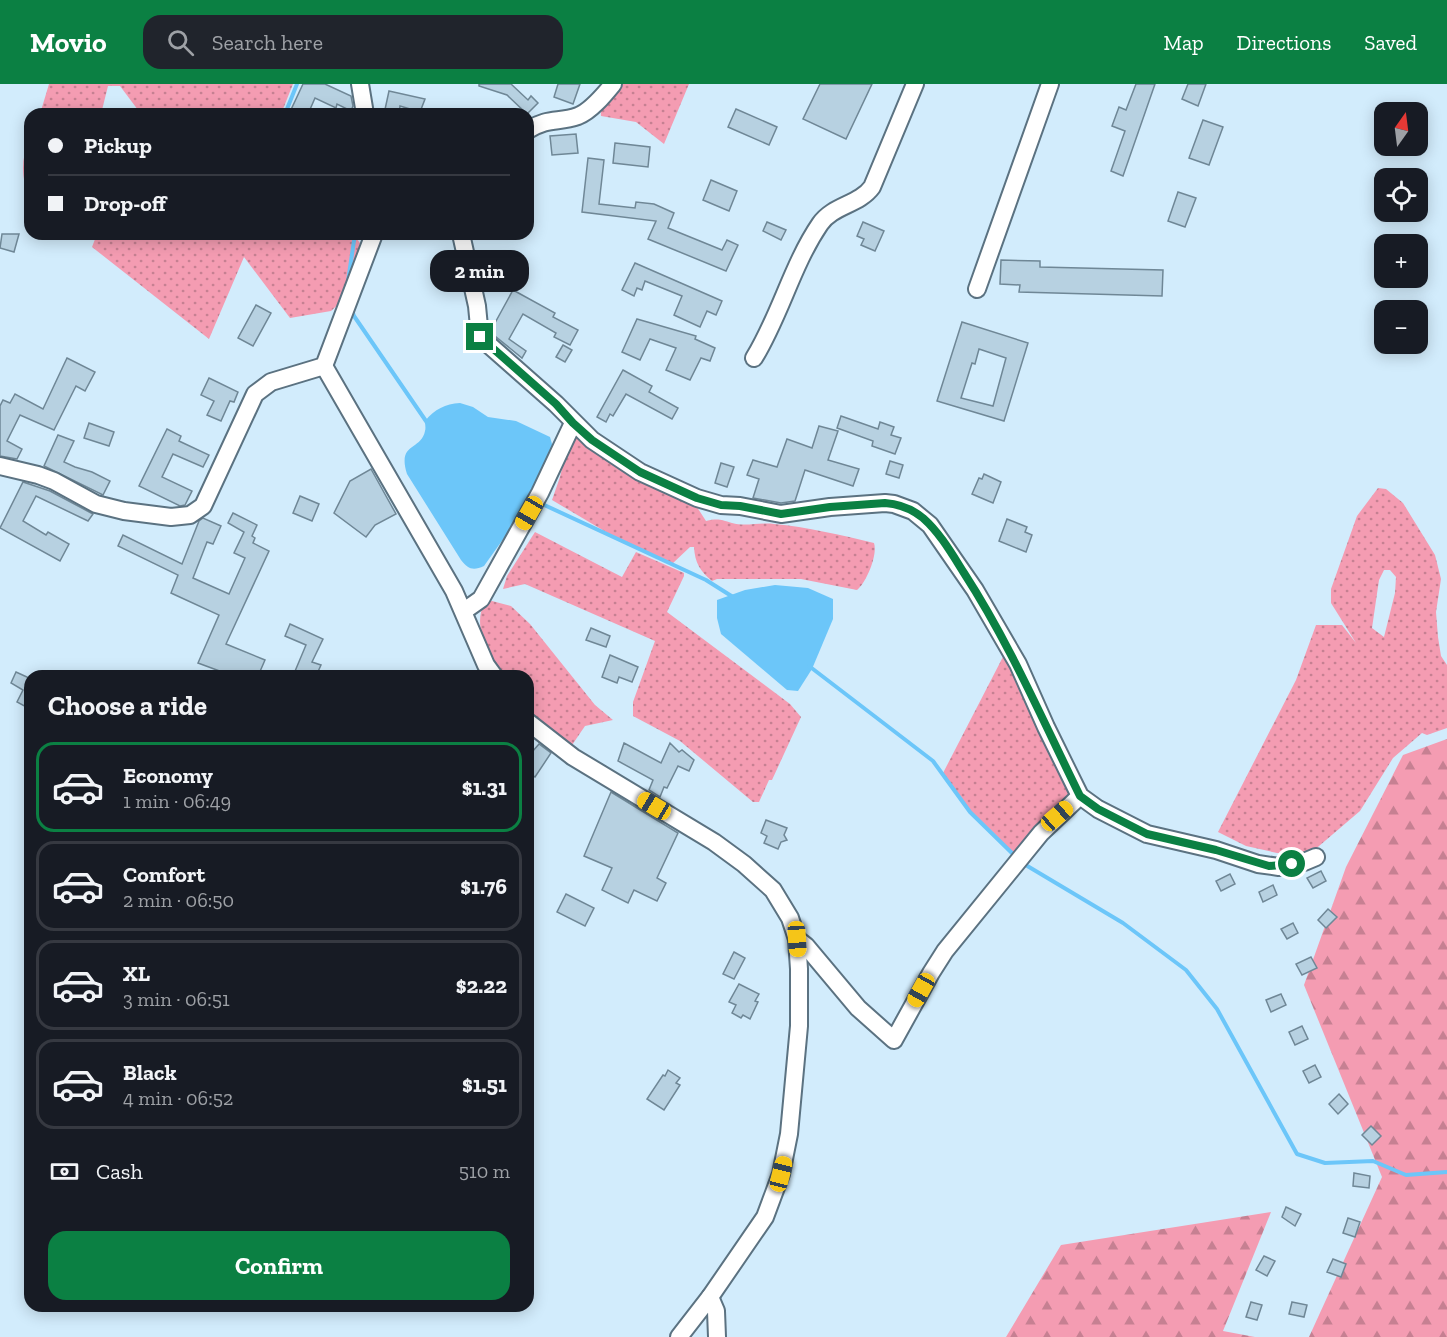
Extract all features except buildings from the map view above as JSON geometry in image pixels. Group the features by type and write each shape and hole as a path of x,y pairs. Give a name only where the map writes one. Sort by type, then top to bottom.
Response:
{"street":[{"path":"360,84 364,108"},
{"path":"534,126 542,121 579,115 602,97 613,84"},
{"path":"754,357 763,343 796,268 820,223 833,210 864,196 872,187 915,84"},
{"path":"977,289 1050,84"},
{"path":"324,366 372,240"},
{"path":"462,240 477,306 480,337 556,404 592,440 640,472 697,498 721,505 740,506 781,514 830,507 885,503 904,507 922,517 947,547 999,630 1018,664 1080,796 1098,809 1147,834 1216,850 1258,864 1279,867 1316,857"},
{"path":"0,466 54,481 96,504 124,511 171,517 190,514 203,506 255,393 271,382 324,366"},
{"path":"324,366 464,611 490,670"},
{"path":"464,611 481,599 540,493 573,423"},
{"path":"534,727 573,757 714,843 744,864 773,890 790,918 797,939 799,1026 793,1102 785,1159 765,1217 710,1297 679,1337"},
{"path":"797,939 806,946 858,1008 894,1040 931,972 960,932 1041,833 1080,796"},
{"path":"710,1297 716,1311 717,1337"}],"green space":[{"path":"49,84 293,84 283,108 136,108 120,86 108,86 102,108 42,108"},
{"path":"620,84 689,84 664,144 636,122 601,116 604,103"},
{"path":"95,240 358,240 360,243 344,299 331,311 290,318 244,257 209,339 92,247"},
{"path":"575,437 693,501 706,521 722,520 742,525 786,525 874,543 873,561 867,575 857,590 801,579 717,579 712,581 699,566 694,547 690,547 672,564 606,532 552,500 568,444"},
{"path":"1378,488 1386,489 1403,503 1435,555 1441,579 1436,612 1438,637 1441,656 1447,665 1447,728 1427,735 1422,733 1393,758 1360,811 1312,852 1277,853 1246,846 1218,832 1296,680 1316,625 1342,625 1356,643 1331,603 1331,589 1357,516","holes":["1384,570 1390,570 1396,577 1395,593 1384,637 1372,628 1379,580"]},
{"path":"535,532 622,577 636,552 684,573 667,612 790,704 801,717 772,780 769,780 759,802 753,802 680,741 633,716 633,702 655,641 525,584 503,589 507,576"},
{"path":"492,601 511,606 530,624 595,705 613,720 585,726 570,748 534,720 534,670 498,670 487,650 481,631 481,611 485,602"},
{"path":"1006,651 1074,797 1015,859 997,836 969,809 942,775"},
{"path":"1447,739 1447,1337 1309,1337 1382,1177 1304,985 1346,867 1403,755"},
{"path":"1271,1212 1223,1331 1255,1337 1006,1337 1061,1245"}],"water":[{"path":"460,403 473,407 488,417 516,421 550,437 552,444 552,453 514,524 484,566 474,569 461,560 407,474 405,464 407,452 423,437 425,421 437,410"},
{"path":"775,585 808,588 833,599 833,619 812,669 798,691 787,690 721,634 717,618 717,600 745,590"}],"waterway":[{"path":"287,108 297,84"},
{"path":"348,281 354,240"},
{"path":"351,308 354,316 428,424"},
{"path":"540,503 706,580 733,597"},
{"path":"809,666 933,761 970,812 1016,857"},
{"path":"1024,864 1123,923 1186,970 1217,1009 1297,1154 1325,1163 1373,1161 1406,1175 1447,1172"}],"route":[{"path":"480,337 556,404 592,440 640,472 697,498 721,505 740,506 781,514 830,507 885,503 913,511 930,525 947,547 1018,664 1080,796 1098,809 1147,834 1216,850 1258,864 1279,867 1292,864"}]}
